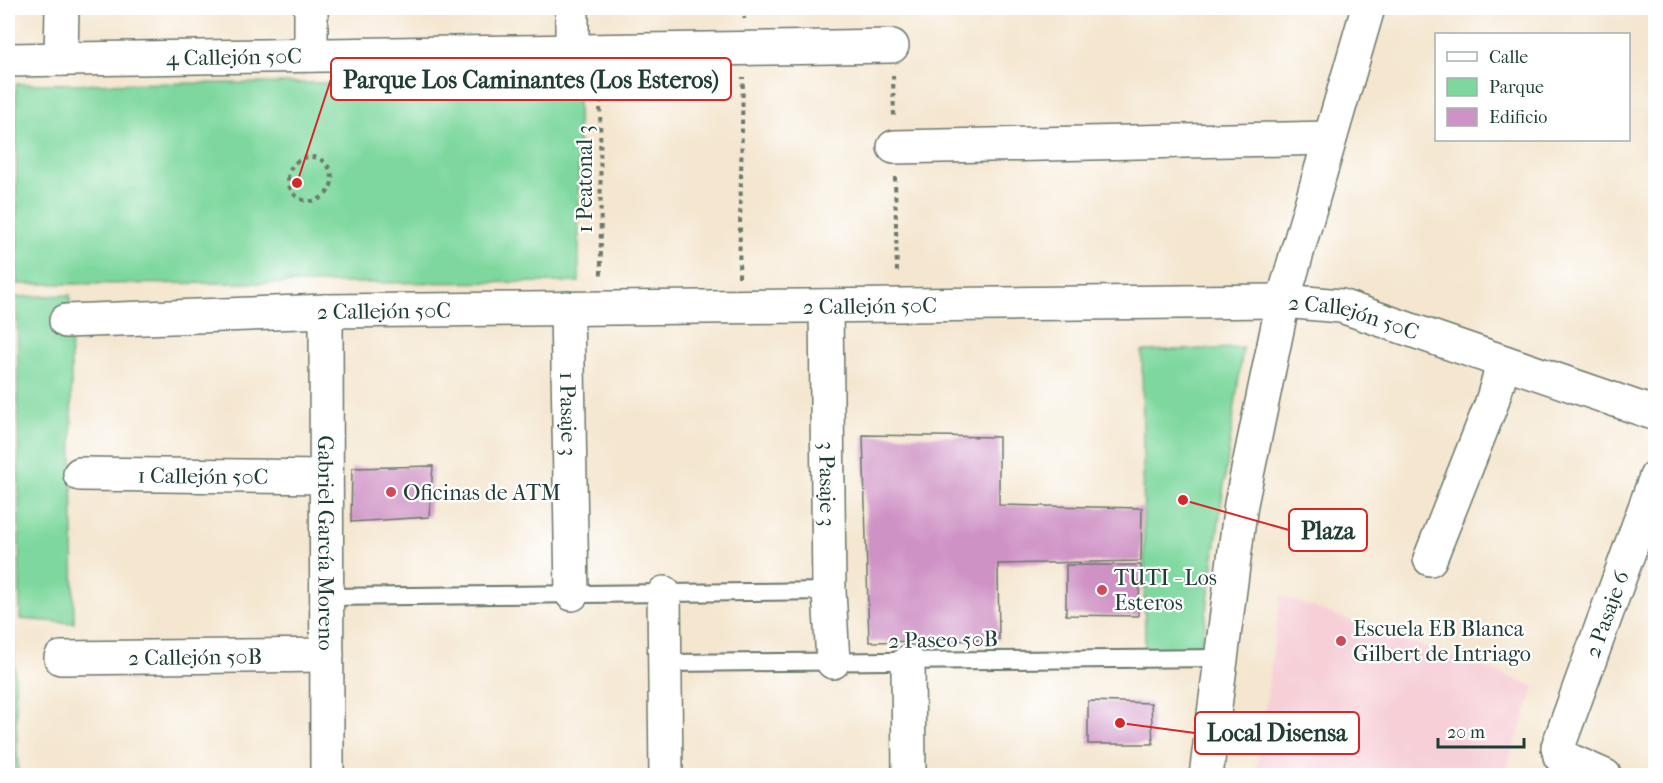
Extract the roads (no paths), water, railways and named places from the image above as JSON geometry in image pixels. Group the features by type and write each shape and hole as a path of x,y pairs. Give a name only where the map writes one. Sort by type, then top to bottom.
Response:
{"street":[{"path":"61,59 62,8"},
{"path":"311,8 311,55"},
{"path":"572,8 586,51"},
{"path":"1206,776 1241,504 1283,301 1368,8"},
{"name":"4 Callejón 50C","path":"8,60 892,46"},
{"path":"894,147 1330,138"},
{"name":"2 Callejón 50C","path":"66,321 326,311 1283,301 1341,306 1656,414"},
{"name":"3 Pasaje 3","path":"826,306 829,591 833,662"},
{"name":"1 Pasaje 3","path":"567,308 572,594"},
{"name":"Gabriel García Moreno","path":"326,311 327,776"},
{"path":"1430,559 1491,405 1504,362"},
{"name":"1 Callejón 50C","path":"80,474 326,477"},
{"name":"2 Pasaje 6","path":"1605,776 1560,756 1558,747 1656,477"},
{"path":"664,592 666,776"},
{"name":"2 Callejón 50B","path":"61,658 327,655"},
{"path":"908,662 909,776"}],"lane":[{"path":"327,597 829,591"},
{"name":"2 Paseo 50B","path":"664,663 1221,658"}],"place":[{"name":"Parque Los Caminantes (Los Esteros)","path":"297,183"},
{"name":"Oficinas de ATM","path":"391,492"},
{"name":"Plaza","path":"1183,500"},
{"name":"TUTI - Los Esteros","path":"1102,590"},
{"name":"Escuela EB Blanca Gilbert de Intriago","path":"1341,641"},
{"name":"Local Disensa","path":"1120,723"}]}
